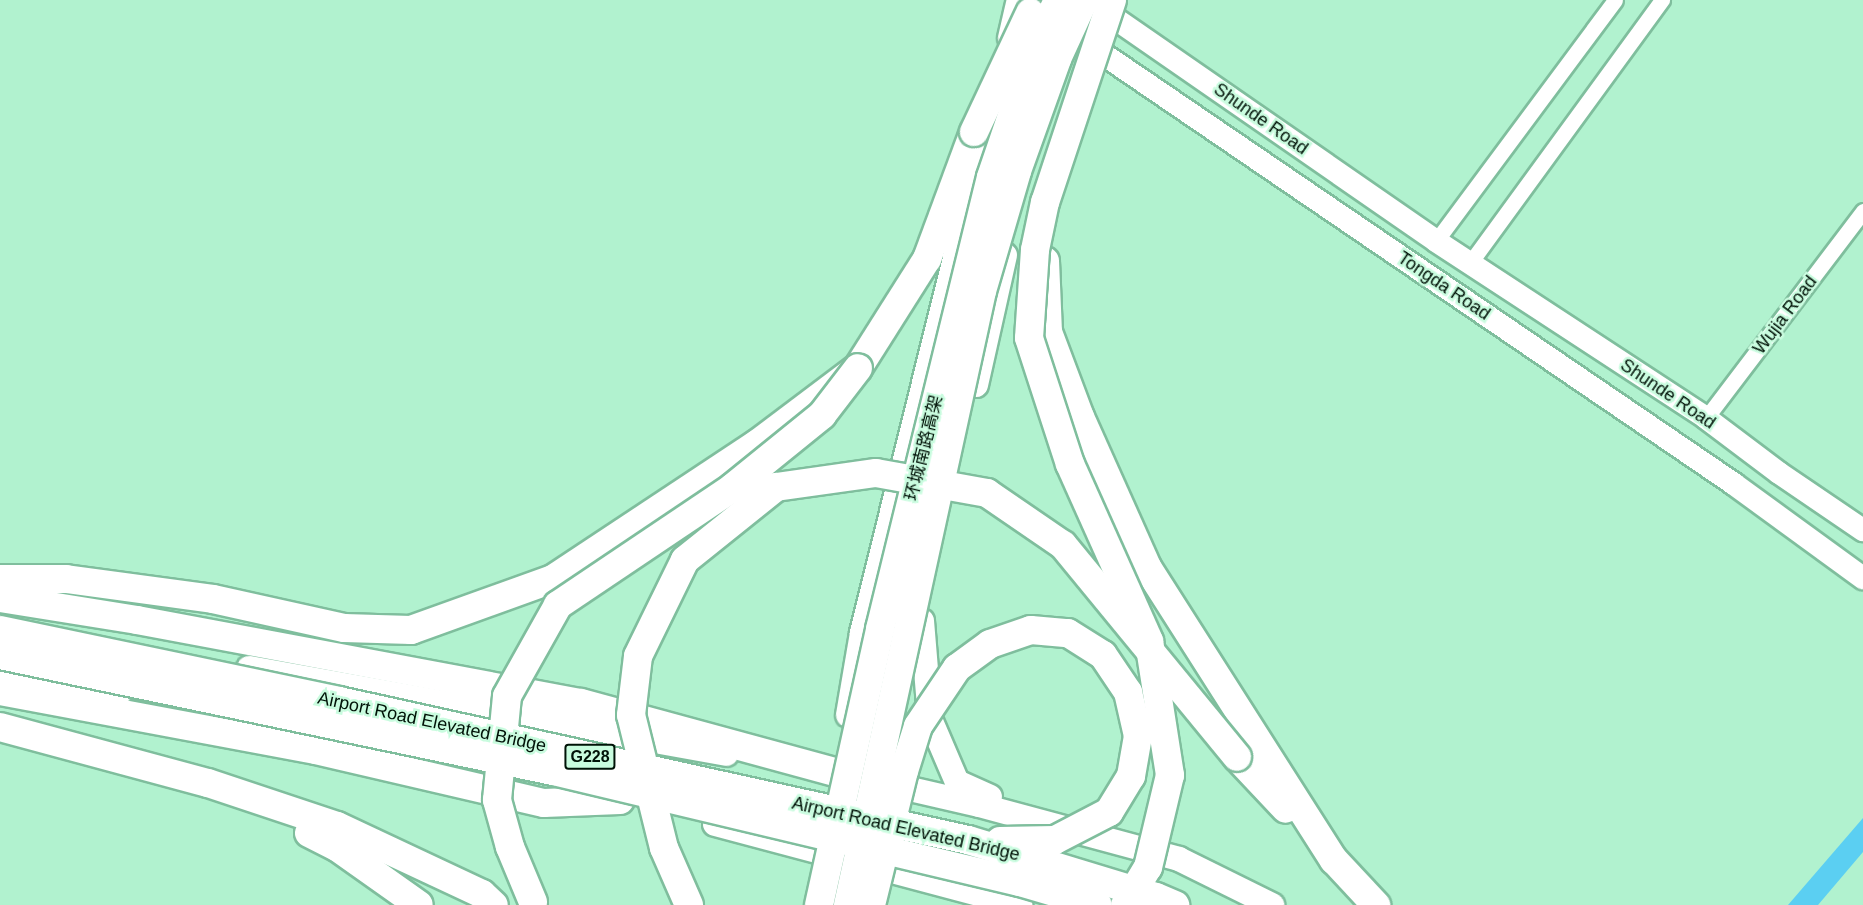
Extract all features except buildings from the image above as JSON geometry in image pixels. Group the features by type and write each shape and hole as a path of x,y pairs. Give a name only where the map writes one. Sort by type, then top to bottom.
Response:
{"highway":[{"path":"537,905 510,847 497,800 507,696 558,605 732,488 822,415 858,368 927,259 974,132 1036,0"},
{"name":"环城南路高架","path":"819,905 880,629 991,177 1035,48 1058,0"},
{"path":"1094,1 1035,250 1029,338 1070,464 1149,641 1170,775 1148,867 1125,905"},
{"name":"环城南路高架","path":"848,905 982,291 1017,171 1057,59 1094,1"},
{"path":"1045,202 1048,332 1080,417 1147,567 1334,860"},
{"path":"0,579 66,579 213,599 344,628 411,630 553,579 757,444 858,368"},
{"path":"689,905 664,848 631,715 638,656 685,560 776,487 876,473 987,493 1063,545 1237,757 1376,905"},
{"path":"0,598 137,620 581,703 839,773"},
{"name":"Airport Road Elevated Bridge","path":"0,630 327,698 968,840 1156,897 1175,905"},
{"path":"871,905 904,771 918,726 957,668 990,644 1032,630 1068,633 1103,655 1128,692 1138,736 1131,776 1108,812 1055,840 1023,842 968,840"},
{"name":"Airport Road Elevated Bridge","path":"0,655 553,771 1020,882 1098,905"},
{"path":"0,691 316,750 544,803 620,800"},
{"path":"0,727 208,783 337,826 482,894 494,905"},
{"path":"208,783 337,847 419,905"}],"main road":[{"path":"806,905 839,773 862,633 1020,0"},
{"path":"855,905 885,784 1022,180 1094,1"},
{"path":"0,618 75,637 613,735 839,773 1049,824 1179,859 1272,905"},
{"path":"922,621 930,718 957,782 1049,824"},
{"path":"0,673 177,703 620,800 865,862 1020,905"}],"street":[{"name":"Tongda Road","path":"1020,0 1078,37 1734,484 1863,578"},
{"path":"1436,240 1615,0"},
{"path":"1470,263 1662,0"},
{"name":"Shunde Road","path":"1094,1 1436,240 1706,418 1779,473 1863,530"},
{"name":"Wujia Road","path":"1706,418 1863,211"}],"water":[{"path":"1863,818 1863,852 1818,905 1788,905"}]}
